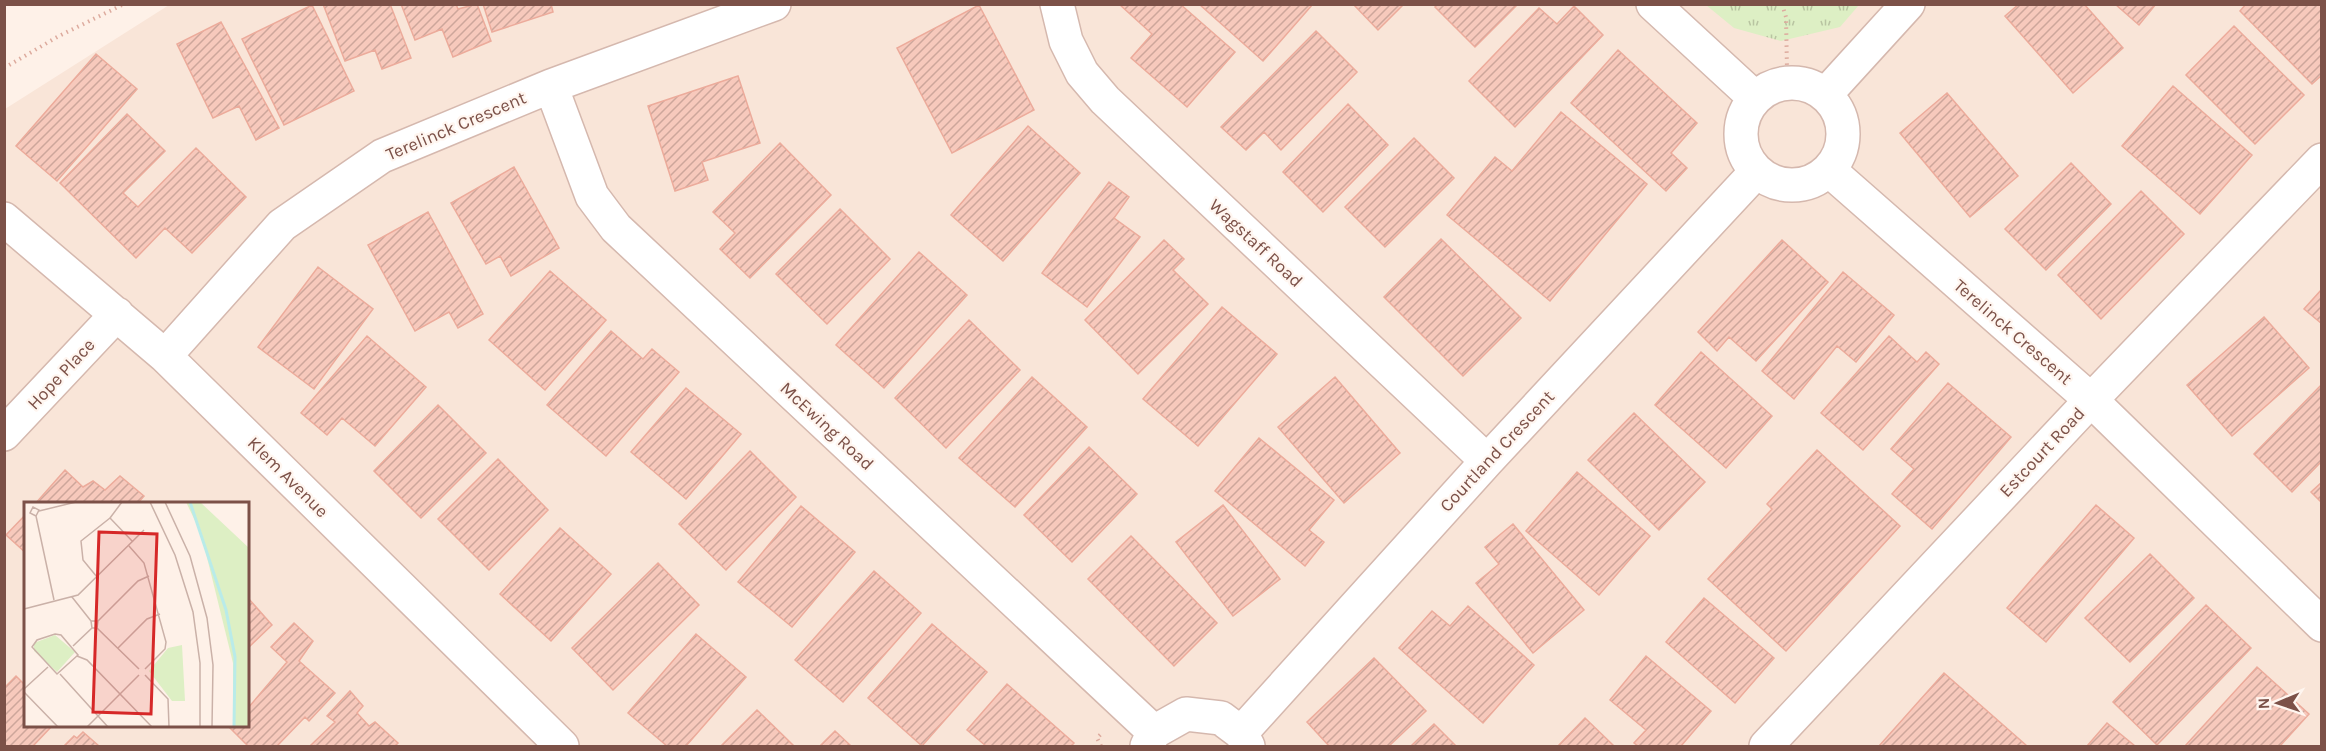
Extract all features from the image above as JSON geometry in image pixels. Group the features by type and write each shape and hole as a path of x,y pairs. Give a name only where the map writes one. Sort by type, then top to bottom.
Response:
{"street":[{"name":"Terelinck Crescent","path":"165,356 282,225 382,156 550,86 774,4"},
{"name":"Wagstaff Road","path":"1057,4 1066,41 1082,73 1105,100 1487,461"},
{"path":"1653,4 1755,98"},
{"path":"1825,95 1908,4"},
{"path":"1788,82 1807,84 1825,95 1837,109 1843,127 1842,144 1829,170 1818,179 1800,186 1781,184 1756,172 1745,156 1741,137 1743,118 1755,98 1770,87 1788,82"},
{"name":"McEwing Road","path":"550,86 592,196 616,228 1150,739"},
{"name":"Estcourt Road","path":"1766,747 2091,400 2322,160"},
{"name":"Terelinck Crescent","path":"1829,170 2091,400 2322,625"},
{"name":"Courtland Crescent","path":"1245,740 1487,461 1756,172"},
{"name":"Klem Avenue","path":"4,219 165,356 561,747"},
{"name":"Hope Place","path":"4,434 117,314"},
{"path":"1150,739 1186,714 1221,718 1245,740"}],"path":[{"path":"4,68 59,36 124,4"},
{"path":"1782,4 1786,17 1787,70"},
{"path":"1777,72 1804,71"}],"shaded area":[{"path":"169,5 2321,5 2321,746 5,746 5,109"}],"green space":[{"path":"1706,5 1859,5 1840,27 1781,41 1734,28"}],"building":[{"path":"323,4 390,4 411,58 382,69 375,50 345,61"},
{"path":"401,4 456,4 458,9 477,4 491,41 453,57 442,29 415,40"},
{"path":"483,4 551,4 553,12 492,32"},
{"path":"1119,4 1180,4 1235,52 1187,107 1131,58 1152,34"},
{"path":"1199,4 1313,4 1263,61"},
{"path":"1353,4 1404,4 1378,30"},
{"path":"1438,4 1518,4 1475,47 1435,7"},
{"path":"2019,4 2084,4 2123,48 2073,93 2005,16"},
{"path":"2115,4 2156,4 2139,25"},
{"path":"2246,4 2322,4 2322,75 2312,84 2240,11"},
{"path":"312,5 354,91 284,125 242,39"},
{"path":"979,5 1034,110 952,153 897,48"},
{"path":"1574,6 1603,35 1515,127 1469,81 1539,8 1557,24"},
{"path":"221,22 279,128 256,140 239,106 213,118 177,44"},
{"path":"2234,26 2304,95 2255,144 2186,75"},
{"path":"1316,31 1357,72 1281,150 1264,132 1246,150 1221,127"},
{"path":"1618,50 1697,123 1671,153 1687,168 1666,191 1571,103"},
{"path":"96,54 137,89 57,181 16,146"},
{"path":"738,76 760,143 702,162 708,180 675,191 648,106"},
{"path":"2173,86 2252,155 2200,214 2122,146"},
{"path":"1947,93 2018,176 1970,217 1900,133"},
{"path":"1348,104 1388,145 1323,212 1283,172"},
{"path":"1561,112 1647,184 1550,301 1447,215 1495,157 1512,171"},
{"path":"127,114 165,151 123,193 138,207 196,148 246,197 192,253 165,228 136,258 60,183"},
{"path":"1028,126 1080,173 1003,261 951,215"},
{"path":"1414,138 1454,178 1385,247 1345,207"},
{"path":"780,143 831,195 750,278 720,249 735,233 713,212"},
{"path":"2071,163 2111,204 2046,270 2005,229"},
{"path":"514,167 559,248 511,276 500,256 486,264 451,203"},
{"path":"1109,182 1129,197 1114,218 1140,237 1087,307 1042,273"},
{"path":"2141,191 2184,234 2101,319 2058,275"},
{"path":"840,209 890,259 827,324 776,274"},
{"path":"428,212 483,314 458,328 449,312 415,331 368,245"},
{"path":"1441,239 1521,318 1463,376 1384,297"},
{"path":"1164,240 1184,259 1173,270 1208,304 1138,374 1085,320"},
{"path":"1782,240 1828,282 1756,361 1729,337 1717,351 1698,332"},
{"path":"919,252 967,295 884,388 836,345"},
{"path":"318,267 373,309 314,389 258,347"},
{"path":"550,271 606,320 545,390 489,340"},
{"path":"1843,272 1894,315 1856,362 1837,346 1794,399 1762,371"},
{"path":"2322,289 2322,324 2304,309"},
{"path":"1222,307 1277,354 1198,446 1143,399"},
{"path":"2264,317 2309,368 2232,436 2187,385"},
{"path":"969,320 1020,370 946,448 895,398"},
{"path":"611,331 643,359 652,349 679,372 606,456 547,405"},
{"path":"367,336 426,387 375,446 342,418 327,435 301,413"},
{"path":"1889,336 1917,362 1926,352 1939,364 1863,450 1821,413"},
{"path":"1701,352 1772,416 1726,468 1655,405"},
{"path":"1032,377 1087,427 1015,507 959,458"},
{"path":"1335,377 1400,453 1344,503 1278,427"},
{"path":"1948,383 2011,437 1932,529 1892,494 1914,469 1891,449"},
{"path":"2322,384 2322,461 2292,492 2254,454"},
{"path":"686,388 741,434 686,499 631,452"},
{"path":"438,405 486,453 421,518 374,471"},
{"path":"1634,413 1705,482 1659,530 1588,460"},
{"path":"1259,438 1334,500 1309,530 1324,542 1305,566 1215,491"},
{"path":"1089,447 1137,494 1072,562 1024,515"},
{"path":"1817,450 1900,526 1786,651 1708,579 1772,509 1767,504"},
{"path":"750,451 796,497 726,570 679,524"},
{"path":"498,459 548,510 489,570 438,519"},
{"path":"65,470 83,487 93,481 105,490 120,476 144,496 139,502 37,502"},
{"path":"1577,472 1650,536 1599,595 1526,531"},
{"path":"2322,482 2322,503 2311,492"},
{"path":"1223,505 1280,579 1233,616 1176,542"},
{"path":"2096,505 2134,538 2046,642 2007,608"},
{"path":"801,506 855,552 792,627 738,582"},
{"path":"24,516 24,551 6,535"},
{"path":"1513,524 1584,610 1533,653 1476,583 1499,564 1485,547"},
{"path":"560,528 611,574 551,641 500,594"},
{"path":"1131,536 1217,623 1174,666 1088,579"},
{"path":"2150,554 2194,598 2130,662 2085,618"},
{"path":"658,563 699,605 613,690 572,648"},
{"path":"874,571 921,613 843,702 795,660"},
{"path":"1704,598 1774,658 1735,703 1666,642"},
{"path":"249,599 272,625 249,647"},
{"path":"2206,605 2251,648 2157,745 2113,702"},
{"path":"1468,606 1534,665 1483,723 1399,648 1432,611 1450,626"},
{"path":"294,623 313,641 299,661 335,693 309,721 305,717 277,746 248,746 230,728 249,727 249,707 287,662 271,647"},
{"path":"932,624 987,672 922,746 868,698"},
{"path":"696,634 746,677 686,746 667,746 628,713"},
{"path":"1646,656 1711,711 1681,746 1638,746 1634,743 1646,730 1610,700"},
{"path":"1374,658 1426,711 1389,746 1329,746 1307,722"},
{"path":"2257,667 2309,714 2280,746 2185,746"},
{"path":"1944,673 2027,746 1879,746"},
{"path":"16,676 24,684 24,727 51,727 33,746 4,746 4,688"},
{"path":"1007,684 1074,743 1071,746 986,746 967,730"},
{"path":"350,691 363,706 357,713 369,726 375,722 398,743 395,746 310,746 335,722 327,716"},
{"path":"757,710 794,746 721,746"},
{"path":"1585,718 1614,746 1558,746"},
{"path":"2107,723 2135,746 2087,746"},
{"path":"1434,724 1456,746 1411,746"},
{"path":"835,731 851,746 820,746"},
{"path":"83,732 99,746 64,746 74,736 77,738"}]}
